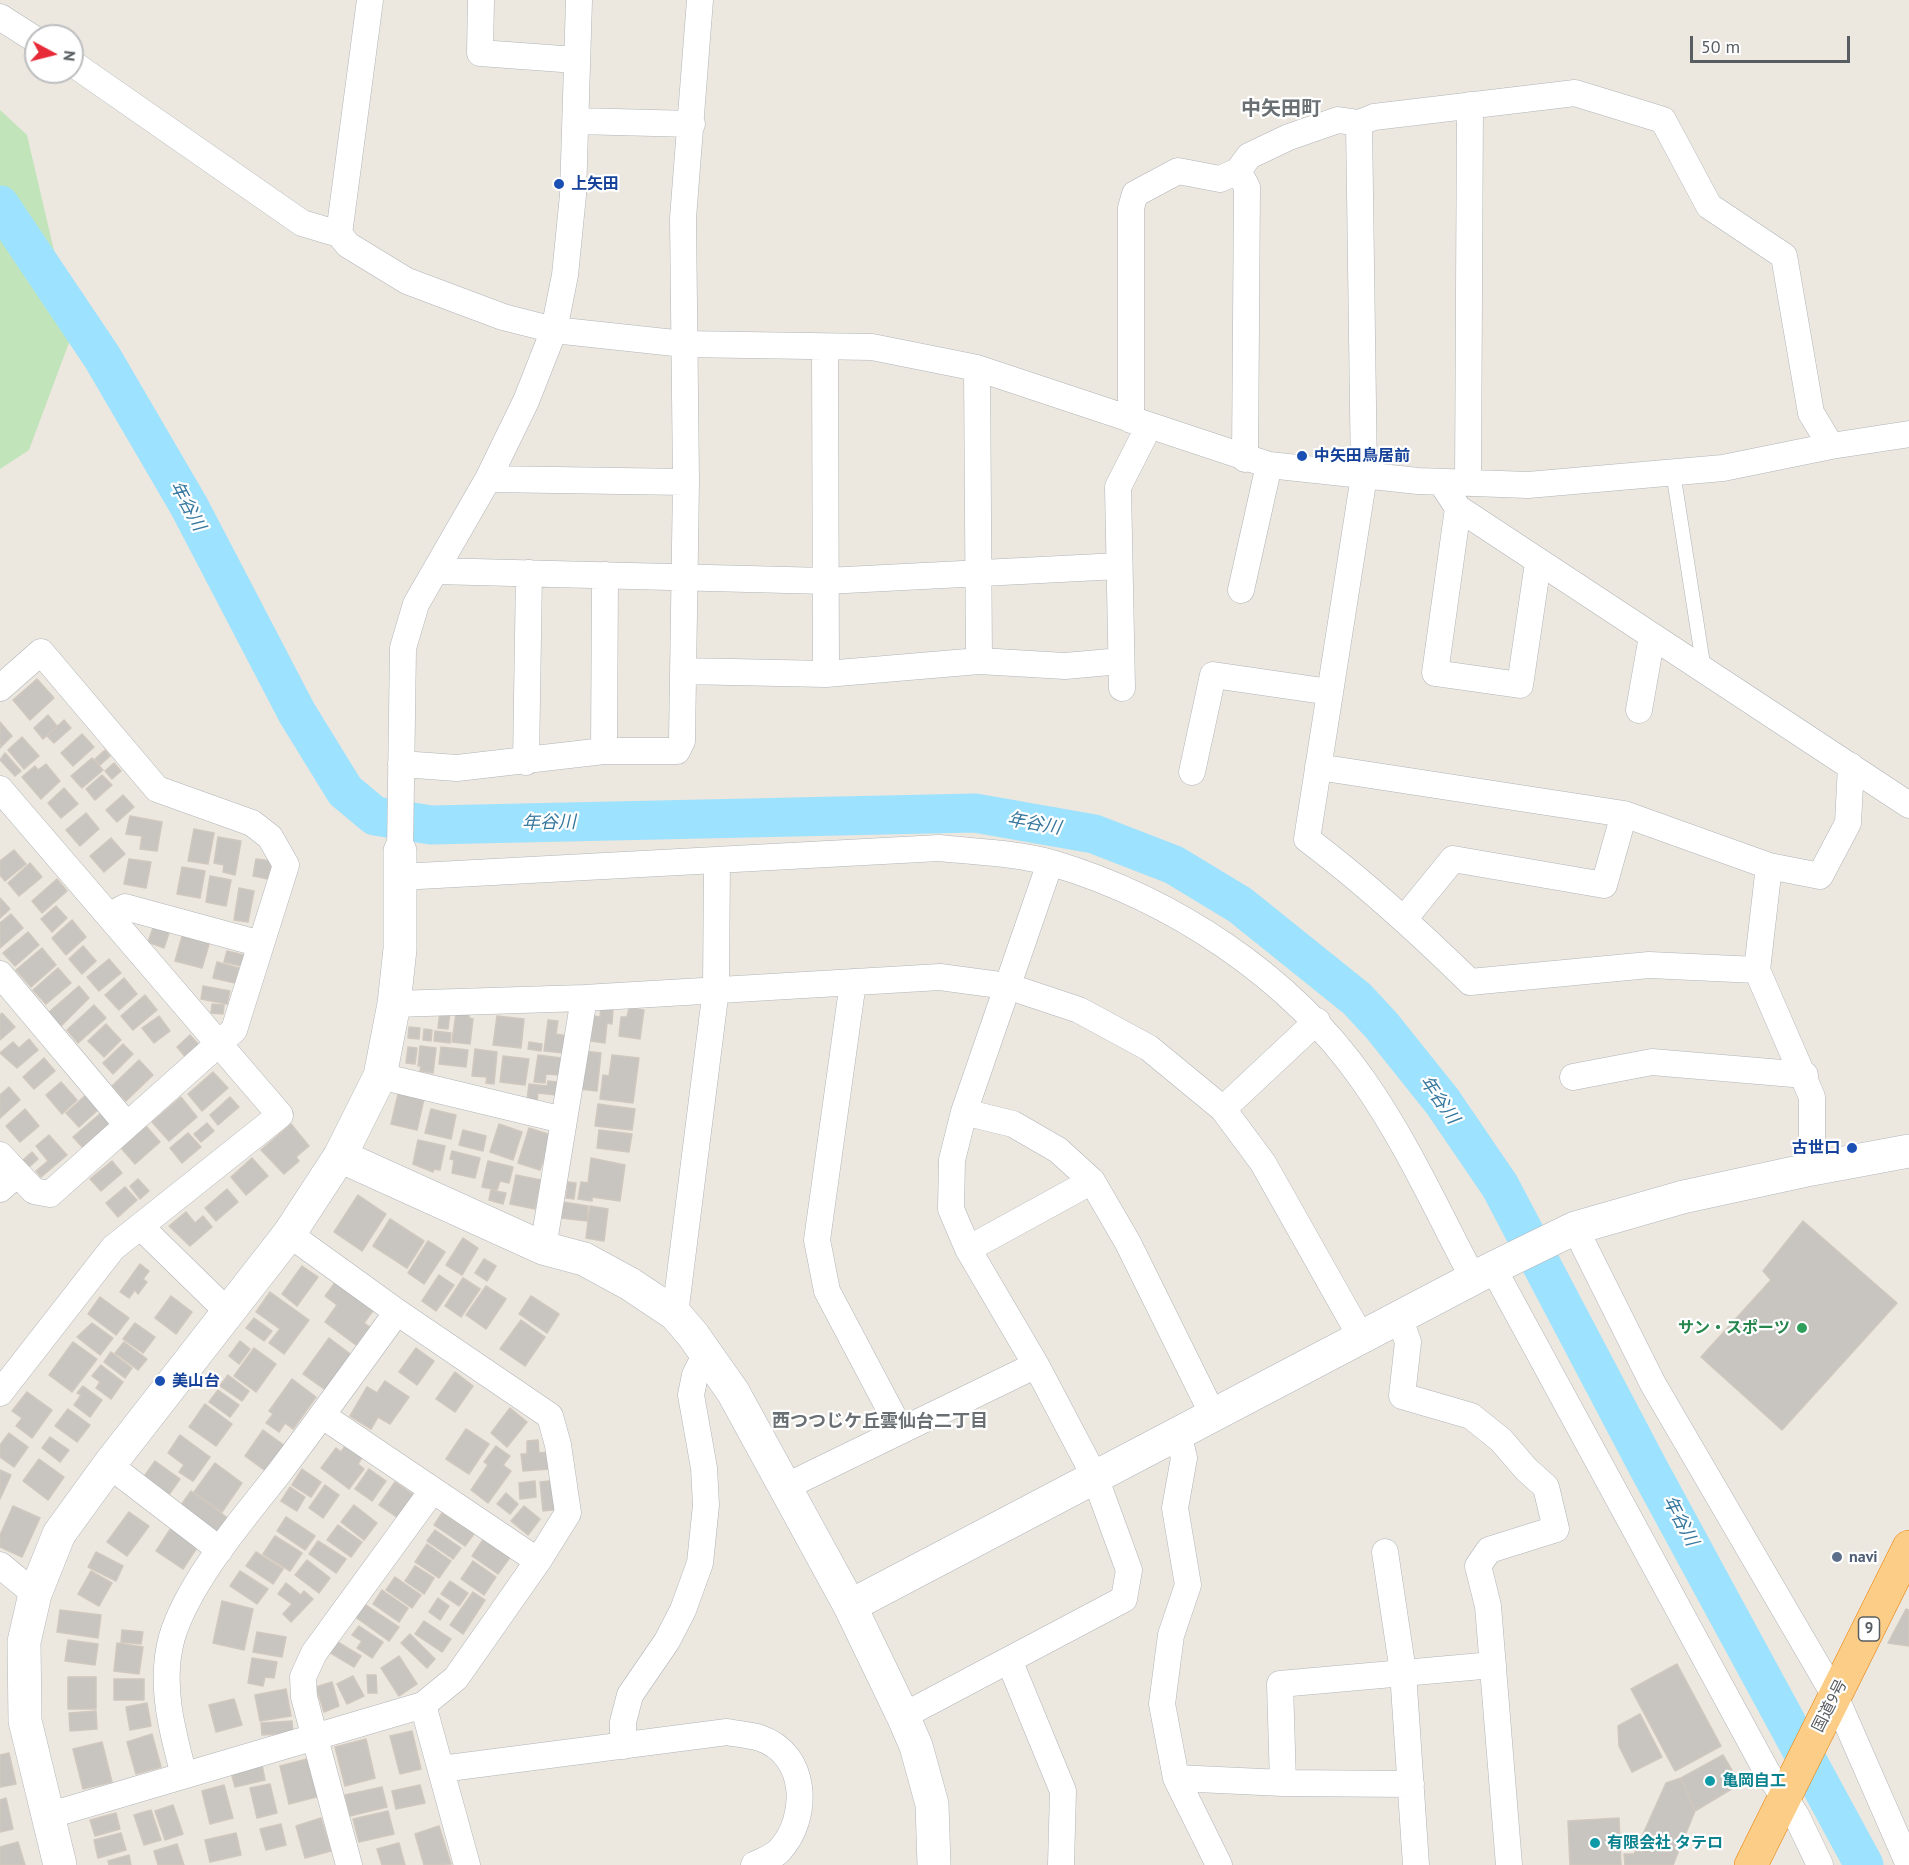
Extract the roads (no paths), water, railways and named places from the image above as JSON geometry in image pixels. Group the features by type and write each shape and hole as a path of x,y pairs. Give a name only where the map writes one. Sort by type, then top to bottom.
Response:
{"highway":[{"name":"国道9号","path":"1751,1865 1909,1547"}],"street":[{"path":"339,234 370,0"},
{"path":"481,0 480,53 576,60"},
{"path":"60,1865 25,1721 24,1642 35,1594 59,1534 109,1465 230,1313 289,1234 340,1156 380,1076 394,1004 400,949 403,648 416,604 488,479 526,401 554,330 565,275 573,195 579,0"},
{"path":"400,770 526,762 604,751 677,751 682,741 686,482 683,219 700,0"},
{"path":"0,17 24,32"},
{"path":"84,71 302,223 339,234 348,245 407,281 503,317 554,330 684,344 872,347 977,368 1257,462 1364,476 1441,482 1528,485 1724,468 1831,446 1909,434"},
{"path":"1122,688 1118,487 1140,423 1131,208 1135,194 1178,171 1220,179 1238,171 1249,156 1289,137 1338,120 1359,123 1374,117 1575,93 1663,120 1709,206 1784,256 1811,413 1831,446"},
{"path":"1468,482 1470,105"},
{"path":"577,121 692,124"},
{"path":"1359,123 1364,476 1307,839 1405,918 1470,982 1649,965 1757,970"},
{"path":"1238,171 1247,187 1257,462 1241,590"},
{"path":"825,347 826,674"},
{"path":"977,368 979,661"},
{"path":"488,479 686,482"},
{"path":"1441,482 1458,508 1909,805"},
{"path":"1458,508 1435,673 1520,685 1539,563"},
{"path":"435,571 826,580 1119,566"},
{"path":"526,762 529,573"},
{"path":"604,751 605,575"},
{"path":"1639,710 1652,636"},
{"path":"0,688 41,652 157,789 252,823 270,837 286,865 234,1030 50,1194 8,1182 0,1155"},
{"path":"684,671 826,674 979,661 1065,666 1121,661"},
{"path":"1192,772 1213,675 1330,692"},
{"path":"1318,767 1624,814 1769,866 1820,876 1848,823 1851,766"},
{"path":"0,789 280,1115 142,1228 113,1248 0,1393"},
{"path":"1405,918 1453,859 1605,885 1624,814"},
{"path":"400,864 717,860 939,848 995,853 1050,863 1102,881 1157,905 1224,945 1266,976 1317,1021 1363,1079 1393,1127 1492,1269 1767,1772 1786,1792 1820,1865"},
{"path":"675,1314 716,989 717,860"},
{"path":"903,1716 1124,1599 1128,1570 1095,1477 1036,1365 968,1249 951,1209 952,1160 964,1112 1050,863"},
{"path":"1769,866 1757,970 1805,1075 1812,1097 1812,1169"},
{"path":"109,916 125,907 261,944"},
{"path":"0,974 127,1125"},
{"path":"394,1004 584,998 940,977 1007,986 1079,1010 1149,1048 1223,1109 1263,1163 1361,1337"},
{"path":"854,982 817,1239 827,1291 901,1431"},
{"path":"543,1248 584,998"},
{"path":"1223,1109 1317,1021"},
{"path":"1573,1077 1652,1062 1805,1075"},
{"path":"380,1076 563,1120"},
{"path":"964,1112 1013,1124 1058,1150 1092,1181 1128,1243 1212,1415"},
{"path":"850,1606 1399,1317 1569,1231 1683,1197 1812,1169 1909,1152"},
{"path":"340,1156 543,1248 584,1259 630,1284 675,1314 713,1360 850,1606 903,1716 916,1746 932,1804 934,1865"},
{"path":"968,1249 1092,1181"},
{"path":"142,1228 230,1313"},
{"path":"1569,1231 1832,1703 1909,1865"},
{"path":"47,1816 423,1705 456,1678 538,1561 568,1513 558,1444 550,1416 397,1312 289,1234"},
{"path":"184,1775 168,1716 168,1674 172,1637 193,1593 220,1550 323,1416 397,1312"},
{"path":"1399,1317 1408,1342 1402,1396 1471,1416 1501,1440 1546,1487 1556,1529 1489,1550 1478,1566 1488,1606 1509,1865"},
{"path":"623,1746 623,1722 630,1695 667,1641 683,1611 700,1563 706,1505 704,1468 691,1395 695,1375 700,1365 713,1360"},
{"path":"785,1488 1036,1365"},
{"path":"323,1416 538,1561"},
{"path":"1178,1433 1184,1458 1175,1508 1188,1585 1171,1635 1162,1704 1176,1778 1219,1865"},
{"path":"109,1465 220,1550"},
{"path":"343,1864 304,1696 303,1677 314,1653 432,1491"},
{"path":"1385,1552 1403,1672 1416,1865"},
{"path":"0,1565 35,1594"},
{"path":"1009,1660 1063,1791 1061,1865"},
{"path":"1283,1783 1280,1684 1492,1665"},
{"path":"423,1705 467,1865"},
{"path":"441,1769 727,1732 761,1738 782,1753 797,1773 801,1800 795,1827 778,1852 754,1865"},
{"path":"1176,1778 1283,1783 1411,1784"}],"lane":[{"path":"1673,472 1704,670"}],"waterway":[{"name":"年谷川","path":"0,205 102,357 189,506 297,713 345,791 375,816 431,825 975,813 1094,834 1174,865 1240,905 1357,999 1382,1026 1442,1101 1500,1186 1649,1469 1864,1865"}],"place":[{"name":"上矢田","path":"559,184"},
{"name":"中矢田鳥居前","path":"1302,456"},
{"name":"古世口","path":"1852,1148"},
{"name":"サン・スポーツ","path":"1802,1328"},
{"name":"美山台","path":"160,1381"},
{"name":"navi","path":"1837,1557"},
{"name":"亀岡自工","path":"1710,1781"},
{"name":"有限会社 タテロ","path":"1595,1843"}],"district":[{"name":"中矢田町","path":"1281,109"},
{"name":"西つつじケ丘雲仙台二丁目","path":"880,1422"}]}
